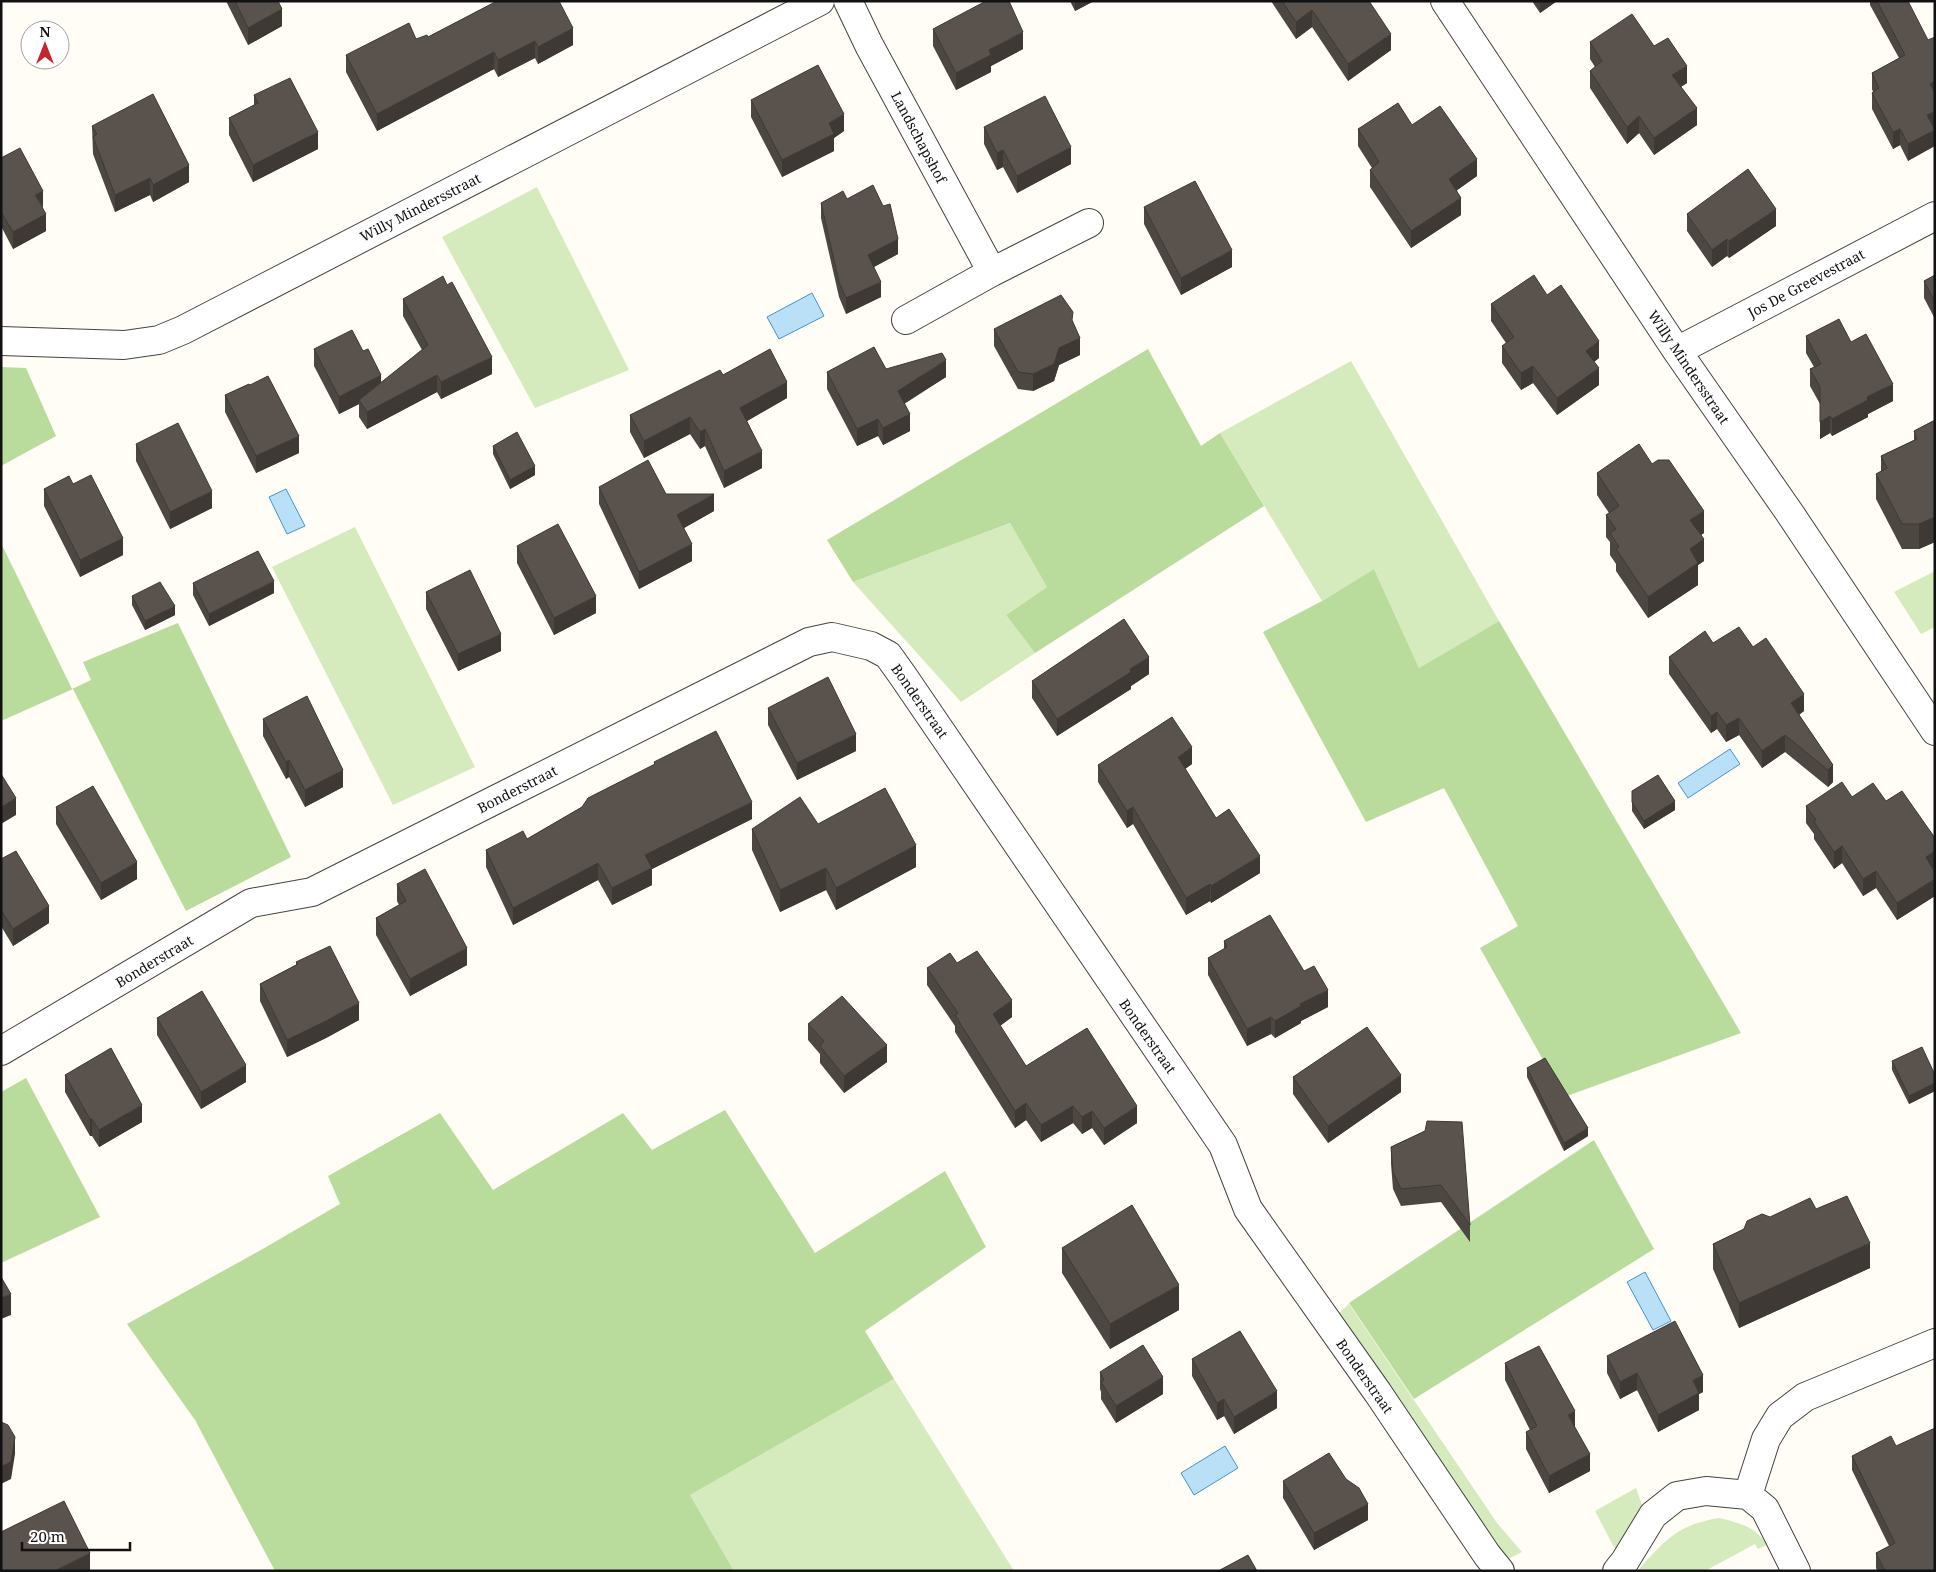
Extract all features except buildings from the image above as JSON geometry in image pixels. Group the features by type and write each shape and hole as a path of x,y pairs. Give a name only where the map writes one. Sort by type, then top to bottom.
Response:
{"street":[{"name":"Willy Mindersstraat","path":"1,341 124,345 159,340 183,330 820,1"},
{"name":"Landschapshof","path":"848,1 992,272"},
{"name":"Willy Mindersstraat","path":"1445,1 1677,351 1789,512 1935,730"},
{"name":"Jos De Greevestraat","path":"1677,351 1935,216"},
{"path":"906,320 992,272 1089,223"},
{"name":"Bonderstraat","path":"1,1051 251,903 312,892 809,642 832,638 871,646 888,655 903,676 1223,1145 1248,1209 1378,1394 1487,1555 1500,1571"},
{"path":"1748,1495 1766,1439 1780,1416 1805,1397 1935,1343"},
{"path":"1617,1571 1653,1515 1677,1496 1706,1490 1748,1495 1765,1509 1796,1571"}],"green space":[{"path":"537,187 629,370 535,408 442,237"},
{"path":"1148,349 1201,446 1220,433 1264,506 1035,653 1006,615 1047,587 1010,523 853,582 827,540"},
{"path":"1351,361 1499,621 1419,668 1374,569 1322,601 1220,433"},
{"path":"1,367 26,368 56,436 1,466"},
{"path":"1010,523 1047,587 1006,615 1035,653 961,702 853,582"},
{"path":"355,527 475,767 393,805 272,567"},
{"path":"1,543 72,689 91,680 83,662 178,623 291,857 186,911 73,689 1,721"},
{"path":"1374,569 1419,668 1499,621 1741,1033 1564,1097 1480,948 1518,926 1444,788 1366,822 1263,632 1322,601"},
{"path":"1935,571 1935,627 1921,634 1894,592"},
{"path":"26,1078 100,1217 1,1263 1,1092"},
{"path":"725,1110 815,1253 945,1171 986,1247 865,1331 894,1379 690,1495 734,1571 275,1571 195,1420 127,1324 340,1204 328,1176 440,1113 493,1190 623,1113 652,1150"},
{"path":"1594,1140 1654,1249 1414,1399 1349,1303"},
{"path":"1349,1304 1497,1523 1522,1552 1506,1560 1337,1315"},
{"path":"894,1379 1014,1571 734,1571 690,1495"},
{"path":"1636,1488 1642,1505 1615,1549 1595,1511"},
{"path":"1719,1518 1746,1526 1758,1534 1767,1545 1758,1549 1755,1544 1705,1571 1637,1571 1672,1536 1692,1525"}],"water":[{"path":"812,293 824,316 779,339 767,317"},
{"path":"286,489 305,526 287,534 269,497"},
{"path":"1730,749 1740,764 1688,798 1678,783"},
{"path":"1645,1272 1671,1321 1653,1330 1627,1282"},
{"path":"1225,1446 1238,1468 1194,1495 1181,1473"}]}
